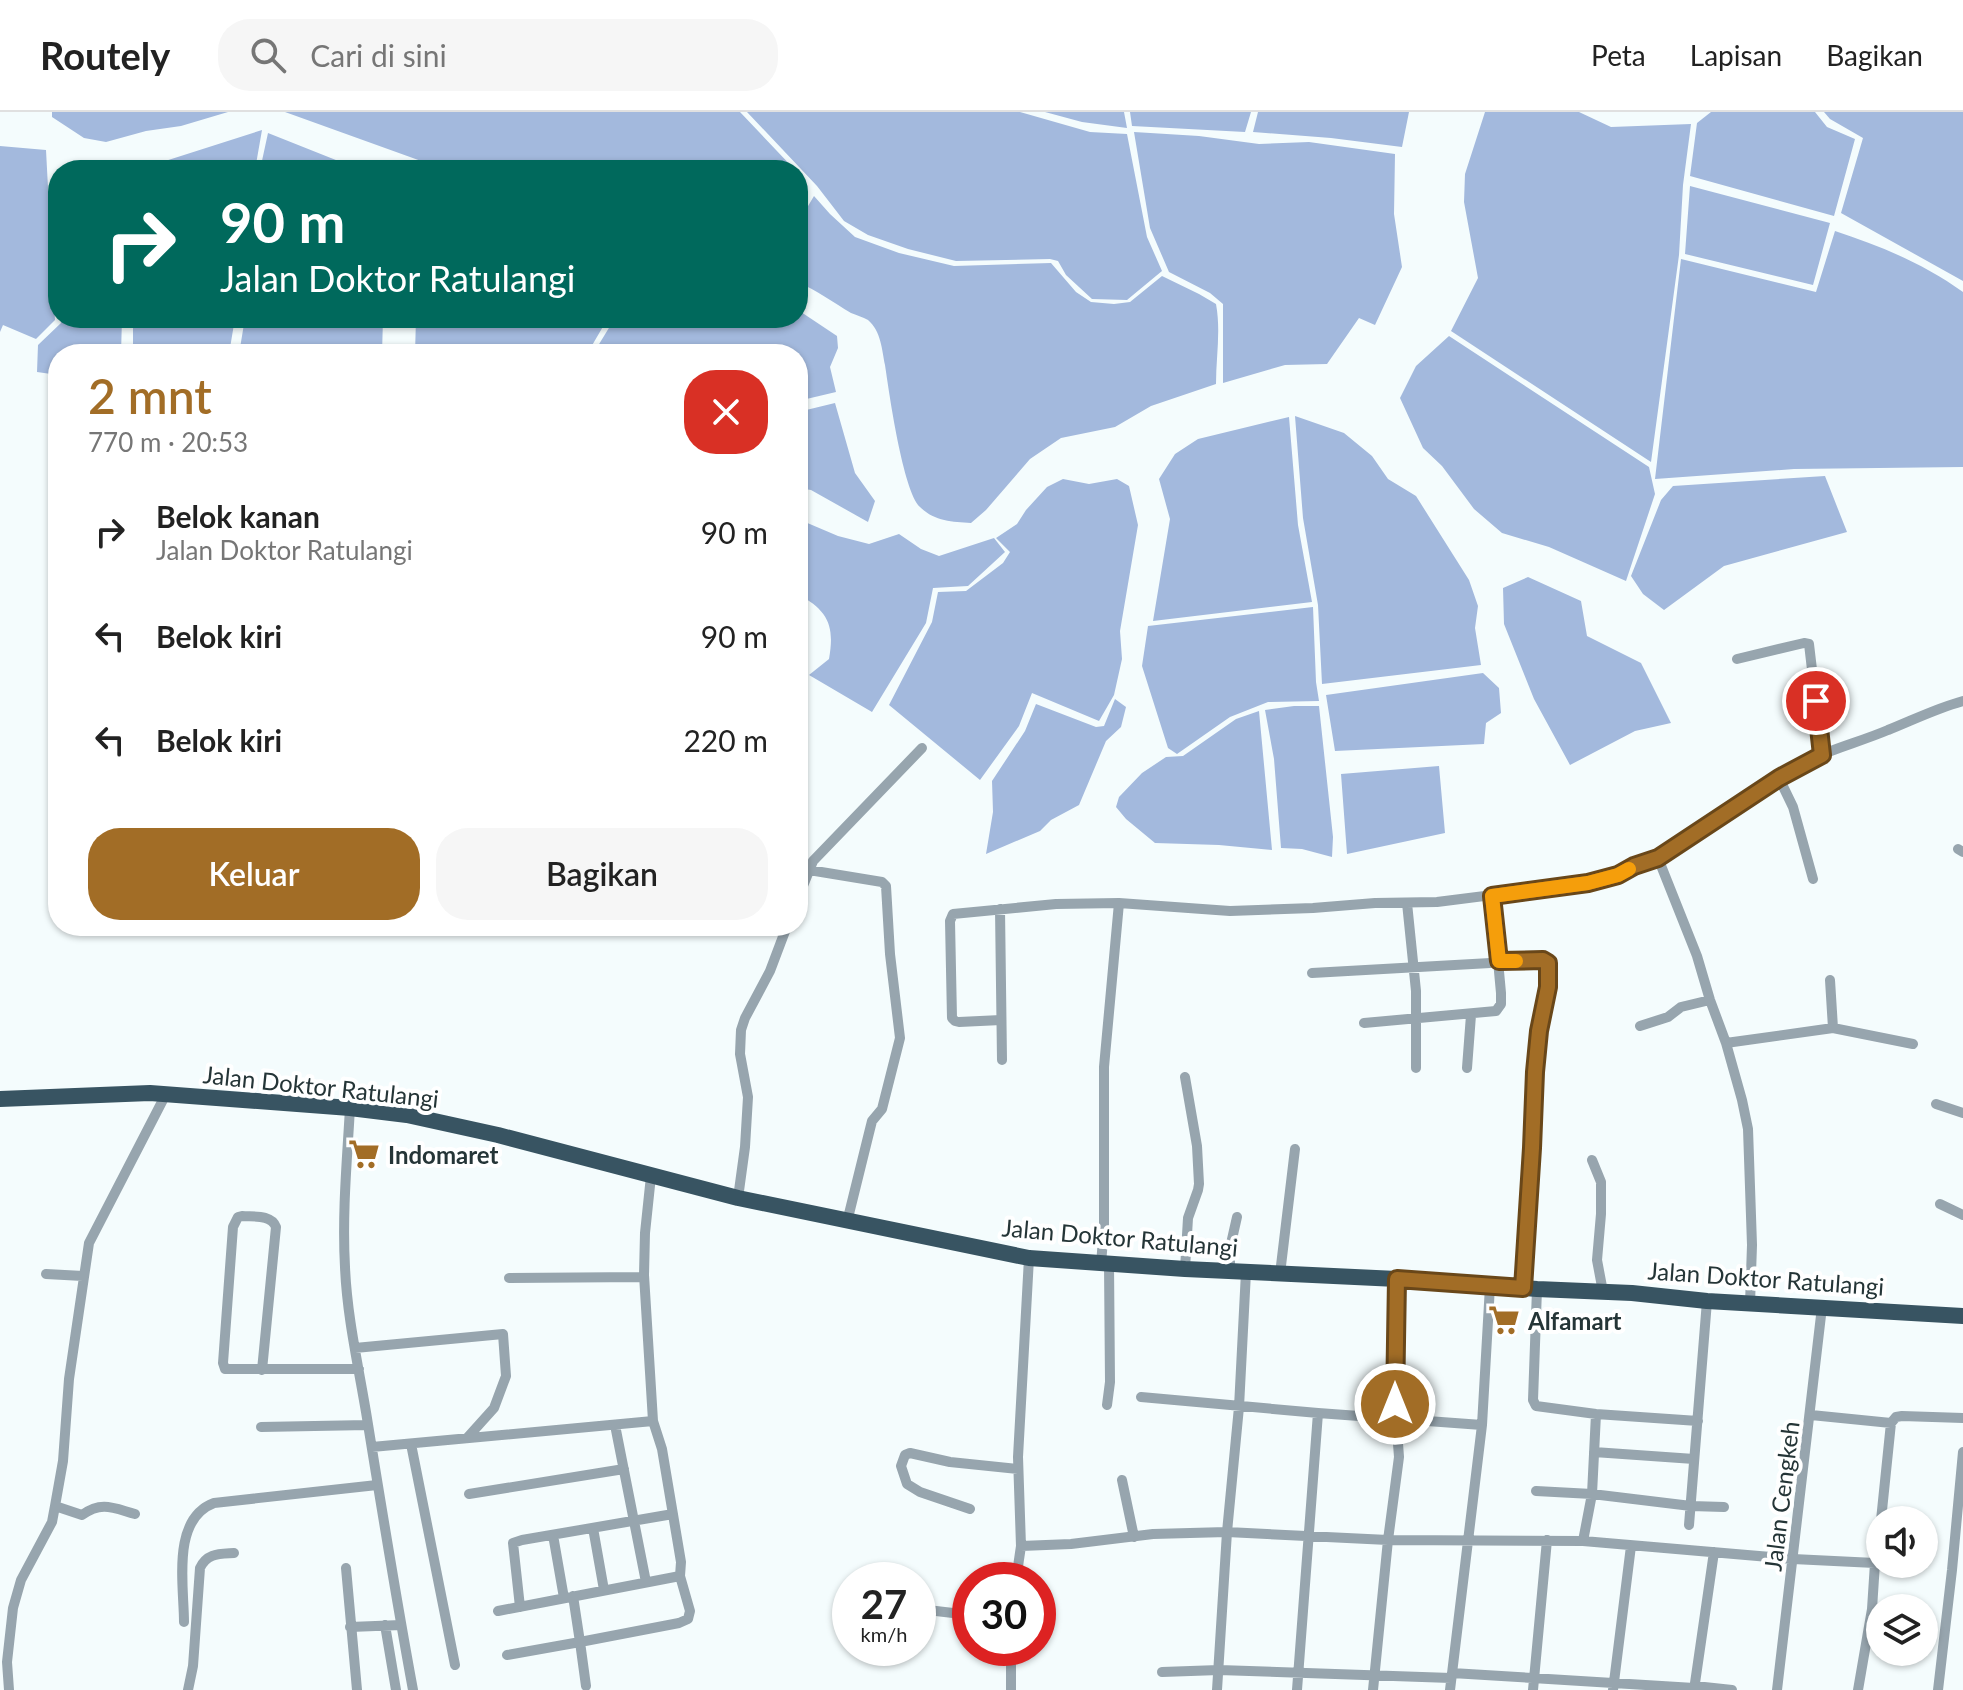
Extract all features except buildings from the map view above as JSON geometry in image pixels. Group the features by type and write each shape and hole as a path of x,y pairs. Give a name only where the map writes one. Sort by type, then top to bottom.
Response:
{"highway":[{"name":"Jalan Doktor Ratulangi","path":"0,1099 166,1094 407,1115 498,1135 738,1198 1029,1258 1632,1293 1750,1304 1963,1316"}],"street":[{"path":"1737,659 1809,644 1822,755"},
{"path":"1001,1020 959,1022 952,1018 950,921 956,912 1078,903 1230,911 1340,907 1437,902 1596,881 1658,858 1779,778 1822,755 1963,701"},
{"path":"847,1222 872,1121 882,1109 900,1038 886,886 882,882 809,870 813,861 922,748"},
{"path":"1779,778 1793,807 1813,879"},
{"path":"1658,858 1697,956 1726,1043 1748,1129 1752,1245 1750,1304"},
{"path":"1364,1023 1496,1011 1501,1004 1492,896"},
{"path":"1107,1405 1110,1382 1104,1227 1104,1067 1119,903"},
{"path":"1407,903 1417,1019 1416,1068"},
{"path":"1000,909 1002,1060"},
{"path":"738,1198 748,1097 740,1054 741,1030 783,936"},
{"path":"1312,973 1499,961 1543,960 1548,963 1550,971 1535,1072 1532,1148 1530,1289 1534,1403 1536,1406 1596,1414 1698,1421"},
{"path":"1830,980 1833,1028"},
{"path":"1640,1026 1668,1017 1681,1007 1710,1000"},
{"path":"1467,1068 1471,1015"},
{"path":"1726,1043 1833,1028 1913,1044"},
{"path":"1185,1077 1197,1146 1199,1184 1188,1218 1185,1269"},
{"path":"9,1690 7,1662 13,1608 21,1580 52,1522 55,1506 63,1461 69,1379 82,1276 92,1235 166,1094"},
{"path":"1936,1104 1963,1113"},
{"path":"350,1108 345,1267 349,1316 413,1690"},
{"path":"1280,1274 1295,1149"},
{"path":"1592,1160 1601,1182 1597,1260 1603,1292"},
{"path":"507,1655 688,1619 690,1611 680,1576 681,1562 662,1449 653,1421 644,1277 651,1176"},
{"path":"1940,1204 1963,1215"},
{"path":"262,1370 276,1227 271,1219 242,1216 238,1217 233,1227 224,1367 227,1370 262,1370 359,1369"},
{"path":"1217,1690 1239,1407 1238,1272 1230,1248 1237,1217"},
{"path":"1019,1562 1021,1546 1018,1469 1029,1258"},
{"path":"46,1274 82,1276"},
{"path":"509,1278 644,1277"},
{"path":"1373,1690 1399,1457 1395,1404 1397,1279"},
{"path":"1451,1680 1482,1425 1490,1286"},
{"path":"1689,1525 1707,1301"},
{"name":"Jalan Cengkeh","path":"1777,1690 1822,1307"},
{"path":"355,1348 503,1334 506,1376 494,1408 467,1438"},
{"path":"1141,1397 1482,1425"},
{"path":"1297,1690 1318,1413"},
{"path":"1583,1541 1592,1494 1596,1414"},
{"path":"1811,1415 1891,1423"},
{"path":"1882,1506 1891,1423 1896,1417 1963,1418"},
{"path":"372,1447 653,1421"},
{"path":"261,1427 368,1425"},
{"path":"615,1425 646,1582"},
{"path":"411,1444 455,1665"},
{"path":"1594,1452 1694,1459"},
{"path":"1938,1690 1963,1452"},
{"path":"970,1509 920,1492 907,1484 901,1466 905,1455 910,1453 950,1462 1018,1469"},
{"path":"469,1494 624,1469"},
{"path":"1122,1480 1134,1537"},
{"path":"184,1622 183,1548 189,1528 206,1506 377,1485"},
{"path":"1536,1491 1724,1507"},
{"path":"55,1506 82,1515 92,1508 104,1506 135,1514"},
{"path":"520,1607 513,1543 673,1514"},
{"path":"593,1528 604,1590"},
{"path":"1021,1546 1071,1544 1153,1534 1227,1532 1388,1540 1583,1541 1866,1563"},
{"path":"553,1535 580,1642 586,1686"},
{"path":"1534,1684 1547,1540"},
{"path":"1613,1686 1631,1546"},
{"path":"1694,1688 1714,1552"},
{"path":"188,1690 193,1666 200,1568 204,1559 234,1553"},
{"path":"346,1568 357,1690"},
{"path":"498,1611 680,1576"},
{"path":"1858,1690 1874,1578"},
{"path":"385,1625 396,1690"},
{"path":"350,1627 401,1625"},
{"path":"1011,1666 1011,1690"},
{"path":"1162,1672 1219,1670 1732,1690"},
{"path":"0,1684 9,1690"}],"water":[{"path":"52,112 228,112 106,142 84,138 52,117"},
{"path":"285,112 740,112 786,160 418,160"},
{"path":"747,112 1020,112 1090,132 1127,134 1147,237 1162,271 1127,300 1092,299 1066,275 1058,261 956,261 908,249 868,235 844,221 808,176 808,160 792,160"},
{"path":"1045,112 1124,112 1127,128 1082,122"},
{"path":"1130,112 1251,112 1245,132 1132,126"},
{"path":"1258,112 1409,112 1402,147 1253,132"},
{"path":"1485,112 1579,112 1611,127 1691,124 1683,185 1679,255 1651,462 1451,331 1478,278 1464,202 1465,174"},
{"path":"1711,112 1815,112 1827,127 1855,139 1834,216 1690,176 1697,123"},
{"path":"1824,112 1963,112 1963,281 1841,213 1863,138 1830,119"},
{"path":"262,130 257,160 168,160"},
{"path":"1134,132 1259,144 1309,142 1395,154 1394,214 1402,267 1375,325 1359,318 1327,364 1285,365 1223,383 1223,304 1210,293 1169,272 1150,228"},
{"path":"268,133 336,160 262,160"},
{"path":"0,146 46,150 48,327 36,339 3,325 0,332"},
{"path":"1690,186 1830,223 1813,285 1685,254"},
{"path":"814,196 855,237 899,253 954,266 1051,263 1076,292 1091,302 1130,302 1162,276 1216,304 1216,384 1151,406 1115,427 1061,438 1030,459 971,523 937,518 920,507 908,482 876,330 868,320 808,288 808,206"},
{"path":"1835,231 1902,257 1963,292 1963,467 1794,469 1655,479 1681,259 1816,292"},
{"path":"808,317 837,336 838,348 830,367 836,392 808,399 808,344 599,344 609,328 808,328"},
{"path":"56,328 122,328 121,344 48,344 48,374 37,372 38,345"},
{"path":"133,328 233,328 231,344 133,344"},
{"path":"243,328 383,328 382,344 241,344"},
{"path":"416,328 602,328 593,344 415,344"},
{"path":"1449,336 1649,467 1655,494 1626,581 1549,547 1502,533 1474,509 1442,466 1423,448 1400,398 1416,366"},
{"path":"835,403 855,473 875,501 868,522 808,490 808,410"},
{"path":"1295,416 1344,433 1372,456 1388,479 1416,496 1469,580 1478,606 1475,628 1481,665 1322,684 1318,605 1303,518"},
{"path":"1289,417 1298,525 1312,602 1153,621 1170,519 1159,479 1175,454 1198,439"},
{"path":"1825,476 1847,532 1724,566 1664,610 1643,594 1631,576 1661,500 1673,486"},
{"path":"1063,479 1089,484 1117,479 1129,486 1138,525 1120,631 1122,659 1114,695 1099,721 1032,693 1019,726 980,780 889,705 932,622 938,592 966,591 1003,563 1010,552 996,538 1017,524 1047,487"},
{"path":"808,523 838,536 869,544 899,534 921,549 939,556 994,538 1005,552 968,586 933,588 926,623 872,712 809,675 829,659 830,628 823,613 808,601"},
{"path":"1528,577 1581,601 1587,636 1641,663 1671,723 1635,731 1570,765 1534,699 1504,624 1503,588"},
{"path":"1313,607 1319,701 1268,702 1230,717 1177,754 1168,748 1142,666 1148,626"},
{"path":"1483,673 1499,688 1501,713 1486,723 1484,744 1335,751 1326,695"},
{"path":"1115,699 1126,707 1121,727 1106,741 1079,805 1051,820 1040,831 986,854 993,812 992,781 1025,731 1036,704 1096,727 1104,726"},
{"path":"1319,706 1333,837 1332,857 1302,849 1281,848 1274,759 1265,710"},
{"path":"1259,711 1272,850 1155,843 1116,807 1119,797 1142,773 1166,757 1183,756 1236,719"},
{"path":"1439,766 1445,833 1347,854 1341,774"}],"slow traffic":[{"path":"1516,961 1499,961 1492,896 1588,883 1629,869"}],"place":[{"name":"Indomaret","path":"364,1154"},
{"name":"Alfamart","path":"1504,1320"}],"route":[{"path":"1395,1404 1397,1279 1523,1288 1535,1072 1550,971 1548,963 1543,960 1499,961 1492,896 1588,883 1618,875 1658,858 1804,762 1822,755 1816,701"}]}
